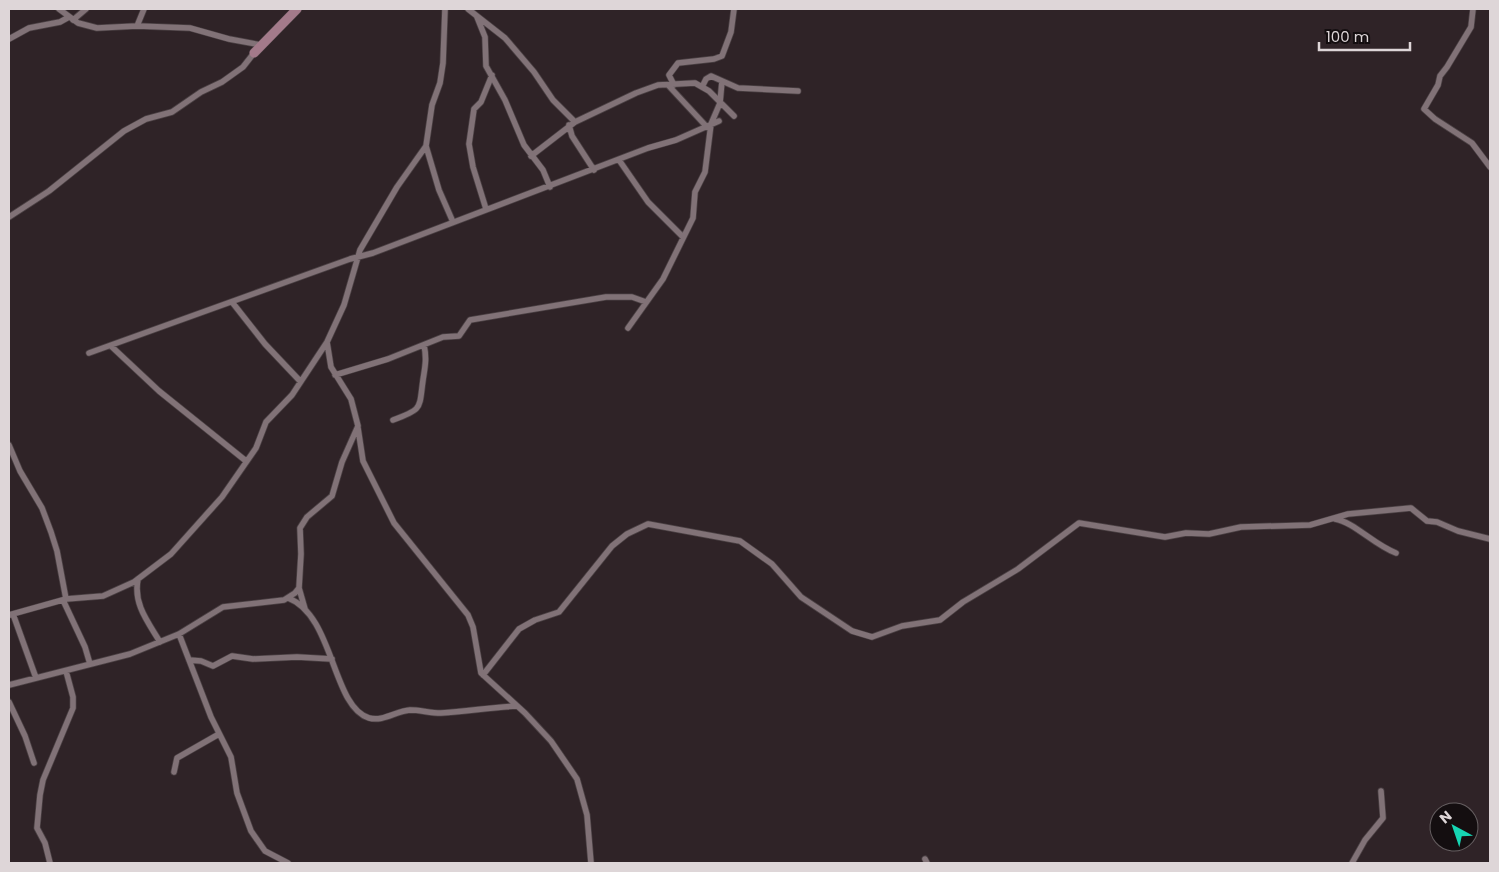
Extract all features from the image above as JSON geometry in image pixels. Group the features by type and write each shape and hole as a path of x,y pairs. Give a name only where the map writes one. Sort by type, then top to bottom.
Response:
{"street":[{"path":"59,9 71,18 98,28 137,26 194,28 229,39 261,45"},
{"path":"9,39 32,27 71,18 86,9"},
{"path":"137,26 144,9"},
{"path":"9,218 49,191 124,131 146,119 172,112 243,67 261,45 297,9"},
{"path":"445,9 443,63 440,83 432,105 426,146 439,190 453,222"},
{"path":"468,9 504,38 534,72 572,124 576,142 594,170"},
{"path":"709,125 671,85 669,76 678,63 714,60 725,53 734,9"},
{"path":"1473,9 1471,27 1447,67 1440,74 1438,85 1424,109 1434,119 1472,142 1490,167"},
{"path":"477,18 485,37 486,66 532,156 543,170 550,187"},
{"path":"486,209 473,167 469,144 474,110 481,102 492,75"},
{"path":"702,87 708,77 744,89 798,91"},
{"path":"628,328 663,279 694,214 695,192 705,172 709,125 720,103 722,81"},
{"path":"532,156 572,124 636,92 651,87 690,82 702,87 734,116"},
{"path":"89,353 550,187 676,140 719,121"},
{"path":"36,678 11,614 65,600 103,596 138,579 171,554 214,507 256,448 266,422 292,394 327,342 344,305 357,258 392,195 426,146"},
{"path":"619,160 648,202 683,237"},
{"path":"335,375 443,337 459,336 469,322 480,318 515,314 606,297 632,297 646,302"},
{"path":"232,302 265,344 300,381"},
{"path":"327,342 331,367 351,399 358,426 363,461 394,523 468,616 483,675 551,741 578,782 587,815 592,863"},
{"path":"393,420 413,412 421,404 426,366 424,345"},
{"path":"111,346 159,391 246,461"},
{"path":"358,426 342,462 333,493 301,524 299,588 306,610 332,659 352,706 358,713 370,718 384,718 409,710 439,713 517,706"},
{"path":"9,445 42,508 51,532 58,551 65,600 90,664"},
{"path":"483,675 520,628 559,612 616,542 627,534 648,524 657,524 698,535 740,542 772,564 801,597 852,631 872,637 902,626 940,620 963,602 1018,569 1079,523 1162,537 1186,533 1209,534 1241,527 1293,526 1320,523 1348,514 1411,508 1427,521 1437,522 1458,531 1490,539"},
{"path":"1335,518 1381,547 1396,553"},
{"path":"138,579 136,593 139,606 160,642"},
{"path":"288,598 299,588"},
{"path":"9,685 130,654 179,634 223,607 288,598 299,603 306,610"},
{"path":"179,634 219,734 231,757 237,792 251,832 265,851 288,863"},
{"path":"189,660 201,661 213,666 232,656 253,659 297,657 332,659"},
{"path":"50,863 36,823 43,780 72,708 73,696 66,671"},
{"path":"9,702 29,746 34,763"},
{"path":"174,772 177,758 219,734"},
{"path":"1352,863 1364,840 1382,818 1381,791"}]}
